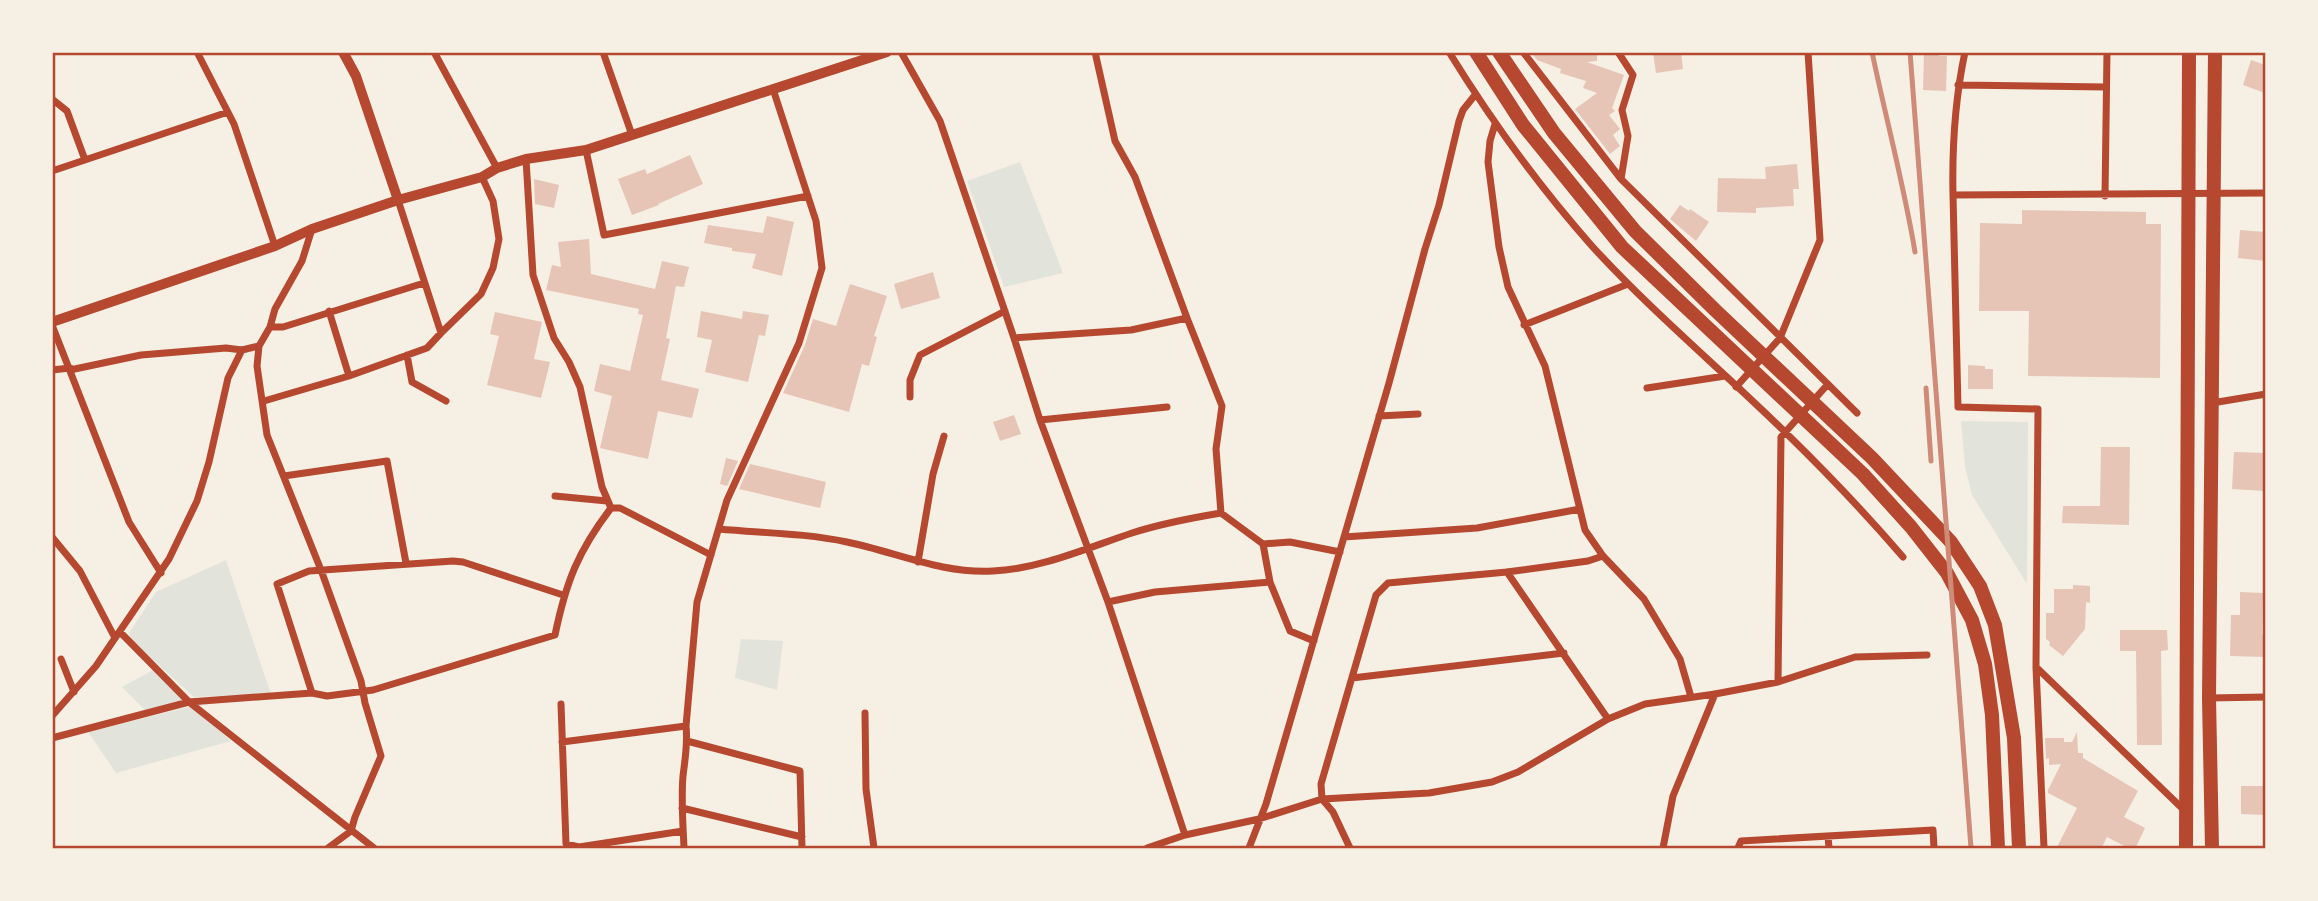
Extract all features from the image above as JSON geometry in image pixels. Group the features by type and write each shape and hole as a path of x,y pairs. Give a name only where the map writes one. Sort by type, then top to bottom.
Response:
{"main road":[{"path":"1476,52 1523,125 1622,247 1863,474 1912,527 1947,573 1972,620 1985,664 1992,715 1998,849"},
{"path":"1499,52 1553,133 1635,230 1715,310 1872,458 1951,542 1980,586 1995,625 2002,657 2014,738 2019,849"},
{"path":"2186,849 2189,52"},
{"path":"2212,849 2208,698 2215,52"}],"street":[{"path":"197,52 234,124 275,246"},
{"path":"343,52 356,76 441,333"},
{"path":"435,52 497,168"},
{"path":"603,52 632,135"},
{"path":"161,573 129,522 52,323 275,246 312,229 398,200 482,177 497,168 526,159 586,149 887,52"},
{"path":"901,52 940,121 1040,421 1108,602 1185,835"},
{"path":"1095,52 1115,141 1135,177 1223,406 1216,449 1221,513"},
{"path":"1449,52 1495,124 1590,243 1629,284 1785,432 1863,511 1903,558"},
{"path":"1523,52 1621,180 1857,412"},
{"path":"1618,52 1633,75 1622,110 1628,136 1621,180"},
{"path":"1736,387 1780,338 1820,240 1808,52"},
{"path":"1965,52 1958,85 1952,170 1958,407 2038,409 2036,667 2044,849"},
{"path":"2105,196 2107,52"},
{"path":"1958,85 2106,87"},
{"path":"684,849 683,777 698,602 727,500 799,342 822,268 816,221 773,89"},
{"path":"1249,849 1266,804 1340,552 1439,205 1459,121 1463,110 1475,94"},
{"path":"52,99 67,111 85,160"},
{"path":"52,171 228,112"},
{"path":"1495,124 1488,162 1499,247 1508,287 1545,366 1585,530 1603,556 1644,599 1680,659 1691,697"},
{"path":"586,149 604,235 808,196"},
{"path":"526,159 533,275 554,338 580,387 602,487 609,505"},
{"path":"264,401 349,376 427,348 481,294 492,268 499,239 493,201 482,177"},
{"path":"1953,195 2266,193"},
{"path":"312,229 302,261 275,309 270,327 259,346 257,366 267,435 321,570 363,691 381,756 351,831 328,849"},
{"path":"270,327 283,327 424,283"},
{"path":"1524,324 1629,284"},
{"path":"910,397 910,380 920,355 1005,311"},
{"path":"329,312 349,376"},
{"path":"1014,338 1131,330 1187,318"},
{"path":"52,370 141,355 226,348 242,350 259,346"},
{"path":"52,716 96,666 161,573 197,501 209,462 228,377 242,350"},
{"path":"407,355 412,382 446,401"},
{"path":"1647,388 1725,376"},
{"path":"1778,682 1781,437 1828,384"},
{"path":"2211,403 2266,394"},
{"path":"1040,421 1167,407"},
{"path":"1379,416 1418,414"},
{"path":"918,562 933,474 944,436"},
{"path":"284,476 387,461 406,563"},
{"path":"555,496 620,508 711,555"},
{"path":"52,738 189,702 312,693 327,696 363,691 555,635 563,595 581,551 609,505"},
{"path":"1344,537 1477,527 1580,509"},
{"path":"719,529 824,538 948,569 994,571 1019,568 1089,549 1134,532 1221,513 1263,544 1290,542 1340,552"},
{"path":"52,537 80,571 117,635 189,702 374,849"},
{"path":"1263,544 1270,582 1290,631 1314,641"},
{"path":"1350,849 1333,811 1322,799 1321,784 1376,595 1388,583 1507,572 1588,561 1603,556"},
{"path":"312,693 277,584 309,571 406,563 463,562 563,595"},
{"path":"1507,572 1608,719"},
{"path":"1108,602 1154,592 1270,582"},
{"path":"1352,678 1564,653"},
{"path":"1147,849 1185,835 1259,819 1322,799 1429,793 1492,782 1518,772 1608,719 1645,704 1778,682 1855,657 1927,654"},
{"path":"61,659 75,692"},
{"path":"2036,667 2186,812"},
{"path":"1663,849 1673,796 1715,694"},
{"path":"2208,698 2266,698"},
{"path":"561,704 566,844 579,847 683,831"},
{"path":"865,713 866,789 874,849"},
{"path":"562,742 686,726"},
{"path":"687,741 800,771 802,849"},
{"path":"682,808 802,837"},
{"path":"1738,849 1741,841 1933,830 1934,849"},
{"path":"1828,836 1829,849"}],"shaded area":[{"path":"1020,162 1063,273 1004,287 967,181"},
{"path":"1961,421 2028,422 2027,584 1972,495 1965,467"},
{"path":"226,560 271,694 194,697 132,641 129,633 156,592"},
{"path":"741,639 783,641 777,690 735,678"},
{"path":"153,670 184,701 146,711 122,687"},
{"path":"192,706 231,741 116,773 88,732"}],"building":[{"path":"1531,52 1597,52 1597,61 1587,62 1624,75 1612,108 1615,111 1609,115 1620,129 1613,135 1620,146 1610,154 1575,109 1597,93 1583,88 1586,81 1560,73 1561,69 1537,60"},
{"path":"1653,52 1681,52 1683,69 1656,73"},
{"path":"1924,52 1939,52 1939,56 1947,56 1946,91 1923,90"},
{"path":"2251,60 2265,65 2265,93 2243,85"},
{"path":"690,155 703,184 632,215 618,179 645,169 647,174"},
{"path":"1797,164 1799,189 1793,189 1794,206 1756,208 1756,213 1717,212 1718,178 1766,179 1765,167"},
{"path":"534,179 559,185 554,208 535,204"},
{"path":"1680,205 1709,222 1696,241 1670,219"},
{"path":"2022,210 2146,212 2146,224 2161,224 2160,378 2028,376 2029,311 1979,311 1980,223 2022,224"},
{"path":"767,216 794,222 782,276 752,268 756,254 704,243 708,225 763,233"},
{"path":"2240,230 2265,232 2265,261 2238,258"},
{"path":"589,239 591,274 655,289 662,261 689,267 684,287 676,286 666,338 670,339 661,380 699,389 692,418 658,411 648,459 600,448 612,396 594,391 600,364 630,371 643,315 638,314 639,309 546,290 552,265 561,267 558,242"},
{"path":"933,272 940,298 901,309 894,284"},
{"path":"850,284 887,296 874,336 877,337 869,366 862,364 849,412 783,393 805,345 813,319 836,326"},
{"path":"701,311 742,319 743,311 769,315 765,336 759,335 748,382 705,372 712,340 697,337"},
{"path":"495,312 542,322 534,359 550,362 541,398 487,385 499,336 490,334"},
{"path":"1968,365 1993,369 1993,389 1968,389"},
{"path":"1014,415 1021,434 1000,441 993,422"},
{"path":"2101,447 2130,447 2129,525 2062,523 2063,506 2100,506"},
{"path":"2234,452 2265,453 2265,491 2232,489"},
{"path":"726,458 738,461 727,486 720,484"},
{"path":"750,464 826,482 820,508 739,489"},
{"path":"2073,585 2090,586 2090,603 2086,602 2085,629 2063,656 2049,645 2050,642 2046,639 2046,613 2054,613 2054,589 2073,589"},
{"path":"2240,592 2263,593 2262,634 2265,634 2265,657 2230,656 2231,615 2240,615"},
{"path":"2120,630 2167,630 2168,650 2161,651 2162,745 2137,745 2136,651 2120,651"},
{"path":"2077,732 2078,753 2083,753 2083,758 2138,791 2124,817 2145,828 2135,849 2107,837 2101,849 2056,849 2077,808 2048,793 2061,764 2049,765 2045,738 2064,738 2064,742 2072,742"},
{"path":"2241,786 2265,786 2265,815 2241,814"}],"railway":[{"path":"1872,52 1915,252"},
{"path":"1910,52 1971,848"},
{"path":"1926,388 1931,461"}]}
